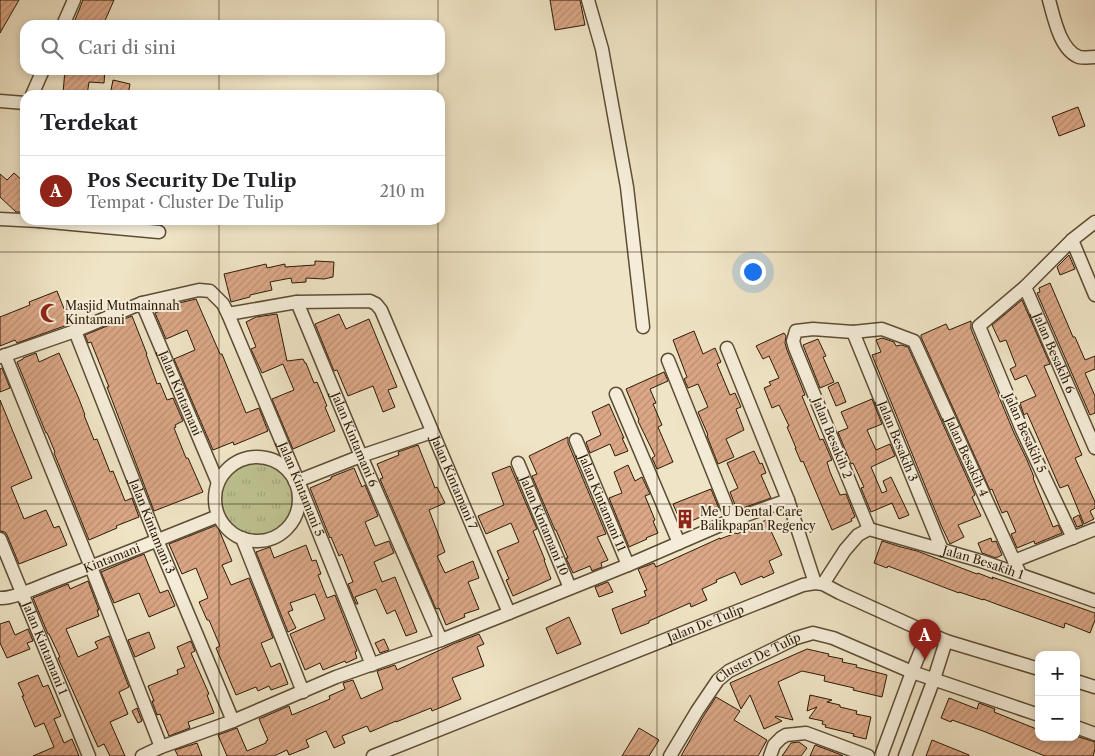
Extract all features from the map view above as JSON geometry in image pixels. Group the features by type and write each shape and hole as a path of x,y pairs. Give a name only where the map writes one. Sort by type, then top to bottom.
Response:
{"street":[{"path":"65,20 74,0"},
{"path":"588,0 602,49 627,187 643,327"},
{"path":"1049,0 1058,31 1065,46 1081,58 1095,57"},
{"path":"34,90 41,75"},
{"path":"0,101 20,103"},
{"path":"0,219 20,220"},
{"path":"1025,287 1072,240 1095,222"},
{"path":"83,225 159,232"},
{"path":"1072,240 1095,294"},
{"name":"Jalan Besakih 5","path":"1025,287 980,326 1022,430 1072,538"},
{"name":"Jalan Besakih 6","path":"1025,287 1095,448"},
{"name":"Jalan Kintamani 5","path":"142,303 199,290 210,291 223,304 372,665"},
{"path":"228,314 297,302 370,301 376,304 381,310 432,432"},
{"name":"Jalan Kintamani 6","path":"297,302 441,640"},
{"path":"142,303 75,331 2,356 91,567 161,748"},
{"name":"Jalan Kintamani","path":"142,303 218,483"},
{"name":"Jalan Besakih 2","path":"853,332 813,329 796,331 793,341 869,529"},
{"name":"Jalan Besakih 4","path":"853,332 882,329 914,341 1020,574"},
{"name":"Jalan Kintamani 3","path":"75,331 157,540 233,721"},
{"name":"Jalan Besakih 3","path":"853,332 942,550"},
{"path":"727,348 788,500 819,584 946,641 1035,669"},
{"path":"668,360 732,520"},
{"path":"616,394 679,543"},
{"name":"Jalan Kintamani 7","path":"297,481 361,456 432,432 509,613"},
{"name":"Jalan Kintamani 11","path":"576,440 628,565"},
{"path":"251,457 262,457 272,460 282,465 297,481 299,504 296,515 291,524 274,538 263,541 252,541 242,538 232,533 218,516 215,505 218,483 223,474 240,460 251,457"},
{"name":"Jalan Kintamani 10","path":"518,463 570,588"},
{"path":"142,756 233,721 336,677 441,640 628,565 732,520 788,500"},
{"name":"Kintamani","path":"2,600 91,567 218,516"},
{"path":"819,584 858,535 869,529"},
{"name":"Jalan Besakih 1","path":"869,529 1020,574 1095,601"},
{"path":"1014,561 1095,529"},
{"path":"242,538 303,692"},
{"name":"Jalan Kintamani 1","path":"0,539 89,756"},
{"name":"Jalan De Tulip","path":"373,756 803,585 819,584"},
{"path":"881,756 928,633"},
{"name":"Cluster De Tulip","path":"670,756 718,680 728,671 796,638 813,634 833,638 912,672 1035,714"},
{"path":"904,756 934,679 946,641"},
{"path":"1080,682 1095,687"},
{"path":"1080,728 1095,734"},
{"path":"770,756 774,745 781,738 786,735 806,733 868,756"}],"green space":[{"path":"251,461 265,461 279,467 289,477 295,491 295,505 289,519 279,529 265,535 251,535 237,529 227,519 221,505 221,491 227,477 237,467"}],"building":[{"path":"0,0 19,0 0,33"},
{"path":"83,0 114,0 105,20 75,20"},
{"path":"550,0 580,0 585,25 555,30"},
{"path":"65,75 105,75 104,83 89,82 88,90 63,90"},
{"path":"113,80 130,84 129,90 111,90"},
{"path":"1078,107 1085,126 1059,136 1052,117"},
{"path":"14,173 20,178 20,212 16,212 0,197 0,174 7,180"},
{"path":"1069,255 1075,269 1060,275 1057,267"},
{"path":"315,261 334,262 333,277 324,279 306,278 306,282 292,283 291,278 270,282 272,290 231,302 224,274 266,264 267,268 285,264 285,267 315,265"},
{"path":"1050,283 1085,360 1095,356 1095,369 1085,373 1095,396 1095,413 1090,415 1037,293 1040,292 1039,288"},
{"path":"57,291 70,324 17,343 15,340 0,346 0,317 30,305 29,302"},
{"path":"196,299 220,354 222,354 246,413 259,408 268,431 234,445 233,442 213,450 174,359 195,350 187,330 166,339 155,313 179,303"},
{"path":"1022,300 1050,364 1044,366 1082,455 1075,458 1095,502 1095,508 1090,511 1094,519 1084,524 1068,485 1060,488 1027,413 1024,415 1020,403 1036,396 1026,375 1015,380 1010,369 1016,366 1006,340 1000,342 992,325"},
{"path":"277,314 287,361 303,359 306,363 314,383 317,382 335,431 293,449 272,399 294,390 283,364 262,373 251,349 256,347 246,322 256,317"},
{"path":"339,314 346,329 369,319 397,387 388,390 395,407 383,412 373,386 348,396 337,370 334,371 315,324"},
{"path":"132,316 157,384 160,383 167,400 173,398 183,421 175,425 176,427 174,428 203,492 154,511 107,387 109,387 91,342 88,343 85,335"},
{"path":"971,321 971,329 1027,460 1053,527 1058,525 1062,533 1035,544 1034,541 1017,548 1011,534 1016,532 1007,511 1002,513 992,489 990,490 921,337 921,335 946,324 949,330"},
{"path":"694,331 703,354 715,348 721,362 717,364 730,395 735,393 741,407 736,409 744,430 726,439 734,457 718,464 698,412 708,407 698,384 688,388 684,379 687,377 673,340"},
{"path":"784,333 787,350 805,395 802,396 820,440 823,439 832,460 827,462 830,472 840,495 846,494 855,517 851,519 852,521 832,530 803,461 801,462 795,448 787,427 789,426 779,405 772,408 764,388 771,385 769,382 779,378 769,356 763,359 756,346"},
{"path":"882,338 894,342 896,346 908,347 975,495 972,497 981,516 958,525 964,537 950,544 872,355 881,352 876,340"},
{"path":"818,339 826,356 823,357 834,382 820,388 803,345"},
{"path":"36,353 39,362 59,353 94,440 97,439 110,472 113,471 125,501 132,498 139,517 89,540 17,362"},
{"path":"2,368 10,388 0,392 0,369"},
{"path":"664,372 668,381 650,389 656,403 653,404 662,425 658,427 673,462 657,469 652,458 655,456 638,421 626,389"},
{"path":"838,382 846,402 836,406 828,387"},
{"path":"872,399 882,424 867,430 876,450 890,444 895,456 871,467 882,493 887,491 883,481 891,477 909,515 899,519 892,503 871,512 861,488 864,487 853,463 851,464 838,432 848,428 841,412"},
{"path":"0,400 32,478 11,487 24,519 46,510 54,528 59,526 67,545 19,564 7,535 5,532 0,531"},
{"path":"609,404 628,451 615,456 610,444 590,453 586,442 601,435 592,412"},
{"path":"568,437 568,443 606,534 597,537 608,560 601,563 602,567 592,571 590,566 573,573 532,476 537,474 529,456"},
{"path":"418,445 435,488 437,487 445,503 429,510 445,552 437,556 445,573 473,561 479,578 468,582 479,609 464,614 465,617 446,625 439,608 436,609 380,479 383,478 377,464 399,455 398,452"},
{"path":"754,451 766,473 761,475 771,498 737,510 730,492 738,488 727,463"},
{"path":"628,465 635,481 642,477 650,494 645,496 658,533 629,547 609,498 622,493 614,472"},
{"path":"510,466 537,529 533,531 551,579 513,596 506,580 509,579 497,551 519,542 511,523 486,534 478,516 504,505 492,473"},
{"path":"354,468 362,487 365,485 378,516 365,522 375,546 389,541 394,553 374,562 382,582 395,577 417,632 406,636 395,610 387,614 376,589 355,597 358,604 356,604 348,584 353,582 342,554 339,556 330,538 310,488"},
{"path":"711,489 720,511 682,525 673,504"},
{"path":"1079,515 1083,525 1077,527 1073,518"},
{"path":"766,520 782,555 769,561 774,573 741,585 735,572 716,580 717,582 702,589 707,600 691,607 690,603 621,634 612,609 646,596 644,591 647,590 638,569 654,563 656,567 720,538 737,534"},
{"path":"217,525 232,561 222,565 231,585 249,578 273,638 261,643 271,667 280,663 288,684 271,690 269,686 258,691 256,687 236,695 216,648 220,646 199,602 208,598 196,568 182,574 169,544"},
{"path":"991,538 992,542 996,541 1002,555 996,558 982,553 978,543"},
{"path":"882,541 917,551 977,574 993,579 992,577 1095,613 1095,620 1090,633 1065,623 1064,628 983,599 959,593 888,566 887,568 874,563"},
{"path":"306,545 312,561 316,560 321,574 318,575 327,598 335,595 357,651 355,652 357,658 323,670 320,663 305,670 290,634 325,619 315,594 290,603 293,610 288,612 296,628 288,632 256,552 270,547 274,558"},
{"path":"144,554 160,593 168,590 175,606 149,617 139,593 114,603 101,572"},
{"path":"88,581 99,610 97,610 99,616 66,629 78,657 98,648 95,642 109,636 129,687 119,692 128,714 110,722 125,756 110,756 104,744 98,747 33,598 68,584 70,589"},
{"path":"608,582 613,592 599,597 595,587"},
{"path":"569,617 581,644 557,654 546,628"},
{"path":"9,621 15,635 28,629 33,641 27,643 30,649 7,658 0,643 0,624"},
{"path":"149,632 155,648 135,657 128,640"},
{"path":"479,634 484,644 477,647 484,666 452,678 461,699 432,711 431,708 370,732 367,726 342,736 345,743 334,748 326,731 306,740 309,747 289,755 287,750 274,756 227,756 218,735 237,728 247,751 266,743 268,740 259,719 289,706 292,715 330,699 329,696 345,689 343,683 353,680 361,699 383,689 377,671 395,665 397,670"},
{"path":"384,639 389,650 380,653 375,643"},
{"path":"191,641 195,651 191,653 209,694 207,695 214,713 188,722 190,728 169,736 160,714 157,715 148,686 178,674 177,670 185,667 177,647"},
{"path":"807,649 829,654 828,656 843,659 842,662 887,675 882,697 824,681 825,676 802,671 778,682 793,720 776,716 782,721 764,729 750,695 741,709 730,683"},
{"path":"38,675 43,687 48,685 61,716 54,719 64,743 72,739 79,756 33,756 54,747 44,723 35,727 18,683"},
{"path":"810,695 832,700 827,702 857,711 856,714 871,717 866,739 825,727 826,725 822,724 823,721 809,718 817,707 807,711"},
{"path":"716,697 740,711 734,720 767,740 758,756 681,756"},
{"path":"949,698 977,709 979,703 995,709 994,712 1035,728 1035,741 1080,741 1080,737 1095,742 1095,749 1093,756 1045,756 983,731 941,718"},
{"path":"137,708 142,721 138,723 132,711"},
{"path":"639,728 659,740 649,756 622,756"},
{"path":"932,740 969,755 969,756 926,756"},
{"path":"799,742 807,748 801,756 782,756 791,743"},
{"path":"197,743 202,756 178,756 175,750"},
{"path":"815,745 839,754 843,756 810,756"}],"place":[{"name":"Masjid Mutmainnah Kintamani","path":"50,313"},
{"name":"Me U Dental Care Balikpapan Regency","path":"685,519"},
{"name":"Pos Security De Tulip","path":"925,660"}]}
